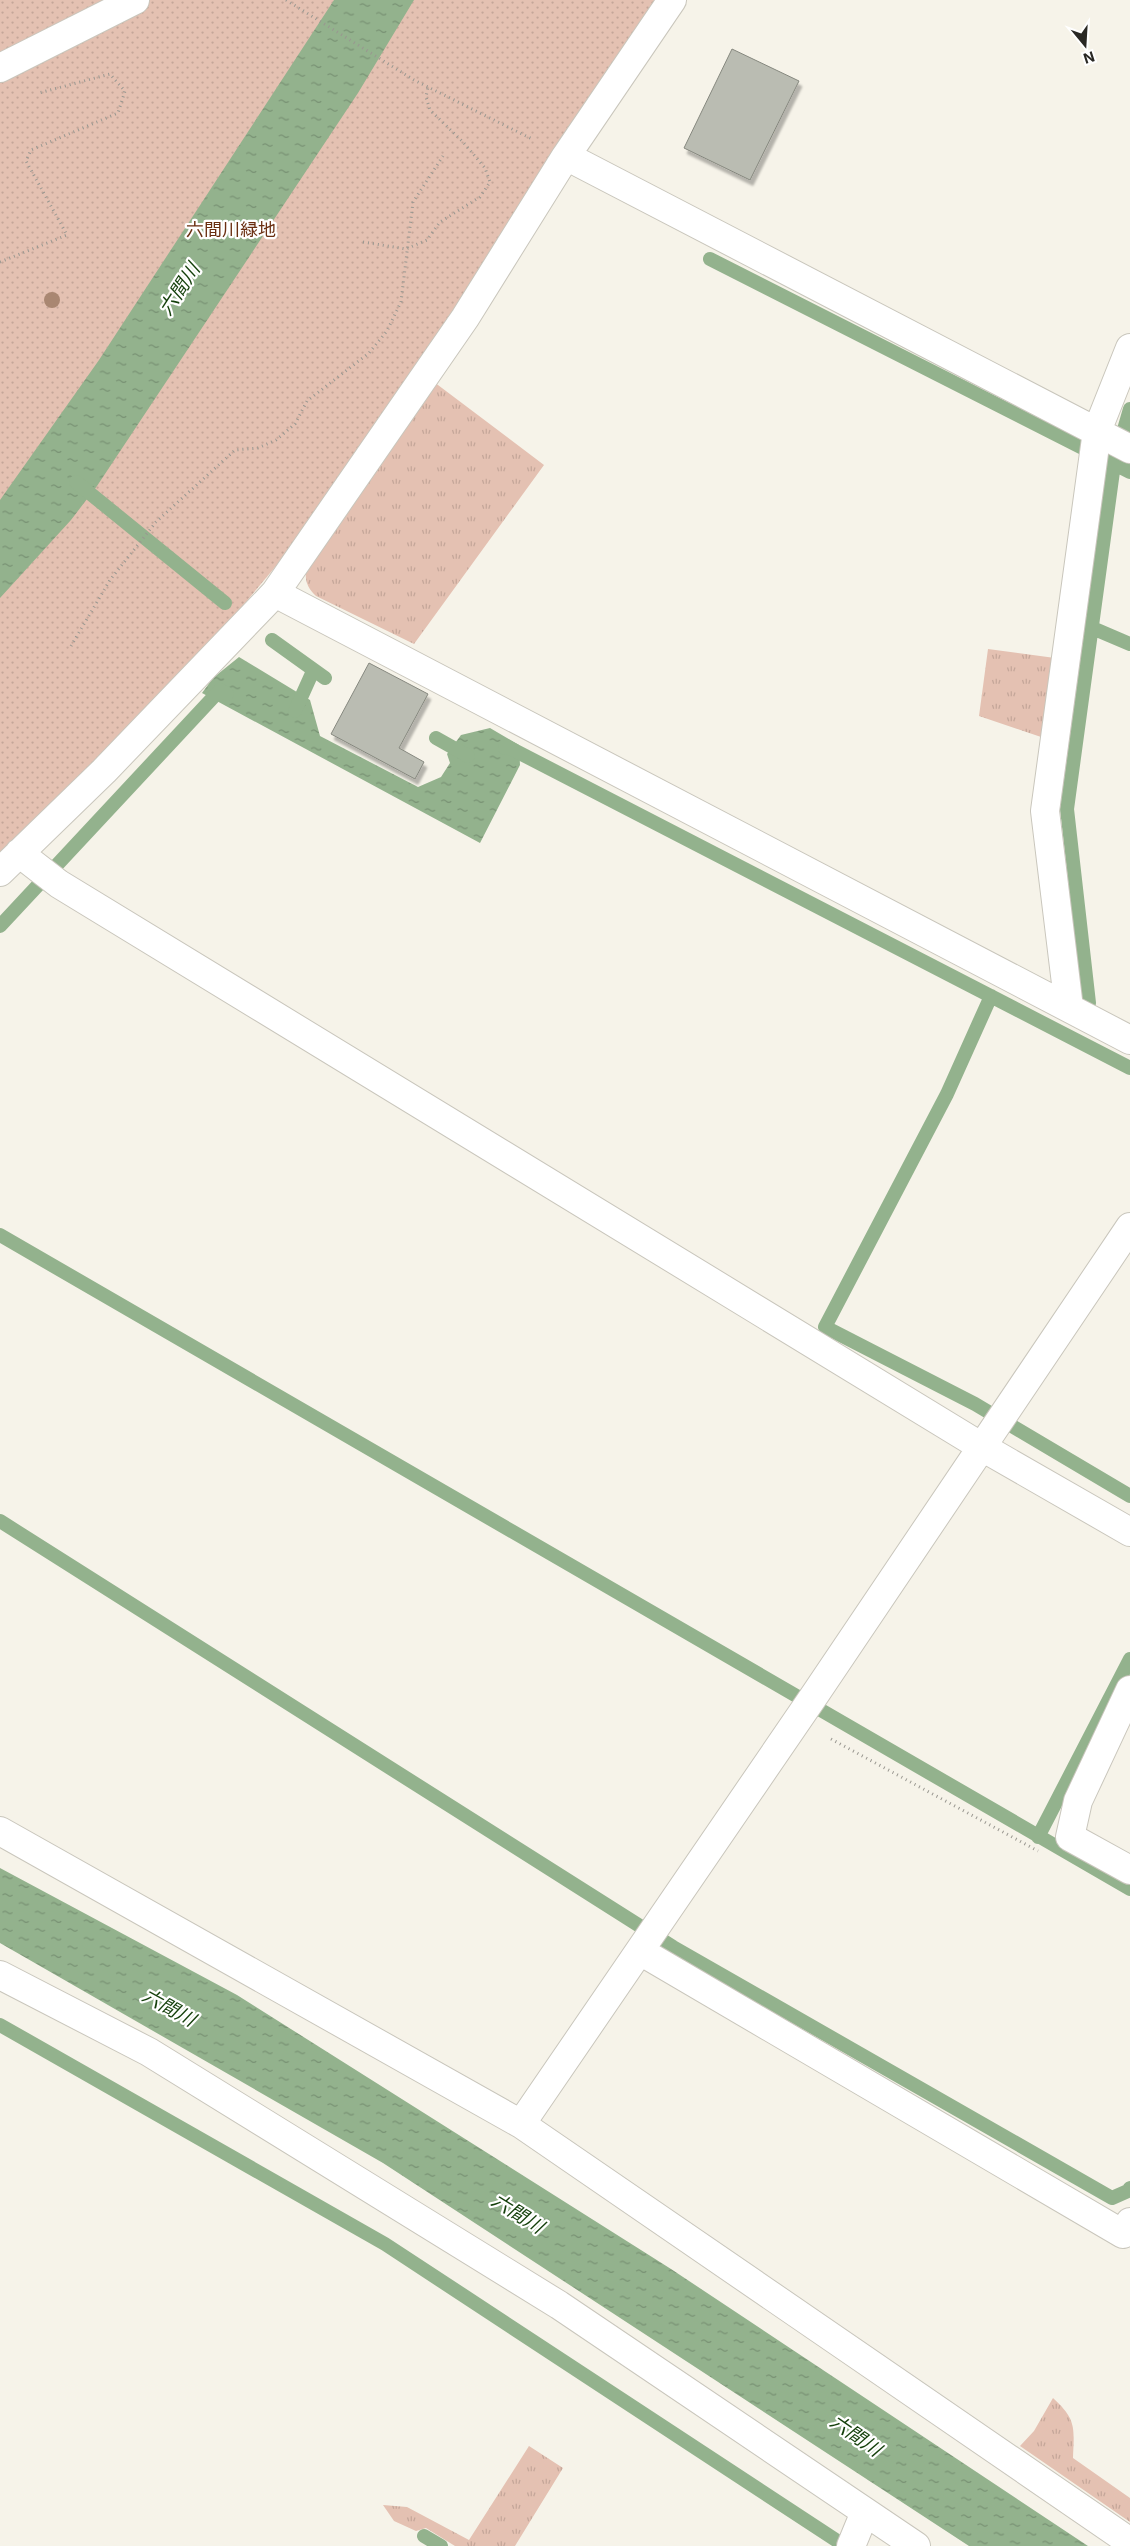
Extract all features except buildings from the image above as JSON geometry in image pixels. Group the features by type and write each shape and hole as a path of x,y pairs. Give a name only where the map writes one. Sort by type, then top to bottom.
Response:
{"street":[{"path":"0,68 135,0"},
{"path":"39,869 104,771 275,593 465,318 566,156 672,0"},
{"path":"566,156 1109,446"},
{"path":"1069,1008 1045,811 1109,446 1130,348"},
{"path":"275,593 1130,1040"},
{"path":"0,872 39,869 996,1427 1130,1532"},
{"path":"521,2124 806,1708 1130,1227"},
{"path":"1130,1690 1078,1801 1070,1837 1130,1870"},
{"path":"0,1831 521,2124 1130,2542"},
{"path":"649,1939 1123,2234 1130,2222"},
{"path":"0,1974 149,2052 560,2304 858,2530 916,2546"}],"path":[{"path":"287,0 414,80 566,156"},
{"path":"0,262 67,235 26,161 32,150 118,113 125,91 110,74 37,93"},
{"path":"363,242 406,249 427,240 440,222 480,197 490,182 485,168 463,142 430,110 426,97 428,87"},
{"path":"71,646 110,580 156,522 234,450 258,448 276,440 294,424 307,401 369,353 386,332 401,302 413,202 442,156"},
{"path":"806,1708 1036,1852 1044,1848"}],"green space":[{"name":"六間川緑地","path":"0,0 657,0 444,325 281,560 225,627 0,857"},
{"path":"434,382 544,465 414,644 316,596 308,586 306,574 307,564"},
{"path":"988,649 1055,658 1044,738 979,716"},
{"path":"1053,2398 1066,2412 1072,2425 1074,2439 1073,2458 1130,2498 1130,2522 1020,2446 1034,2431"},
{"path":"529,2446 563,2468 515,2546 455,2546 426,2528 416,2531 394,2521 383,2505 407,2507 469,2540"}],"water":[{"name":"六間川","path":"334,0 414,0 358,93 97,486 71,520 0,598 0,500 99,360"},
{"path":"239,657 310,700 320,736 418,787 441,777 450,763 447,754 461,735 490,728 519,745 520,765 480,843 202,693 213,678"},
{"name":"六間川","path":"0,1868 237,1995 671,2269 1088,2546 969,2546 383,2163 0,1943"}],"waterway":[{"path":"710,259 1130,472"},
{"path":"1089,1003 1067,809 1114,464 1130,409"},
{"path":"76,482 225,603"},
{"path":"1090,627 1130,644"},
{"path":"272,640 325,678"},
{"path":"295,711 313,671"},
{"path":"0,926 220,690 227,694"},
{"path":"436,738 468,756"},
{"path":"505,748 506,746 1130,1068"},
{"path":"991,996 947,1094 825,1327 975,1404 1130,1496"},
{"path":"0,1235 1130,1889"},
{"path":"0,1521 673,1947 1112,2198 1128,2191 1130,2188"},
{"path":"1038,1837 1130,1659"},
{"path":"0,2025 385,2244 845,2546"},
{"path":"424,2536 441,2546"}]}
